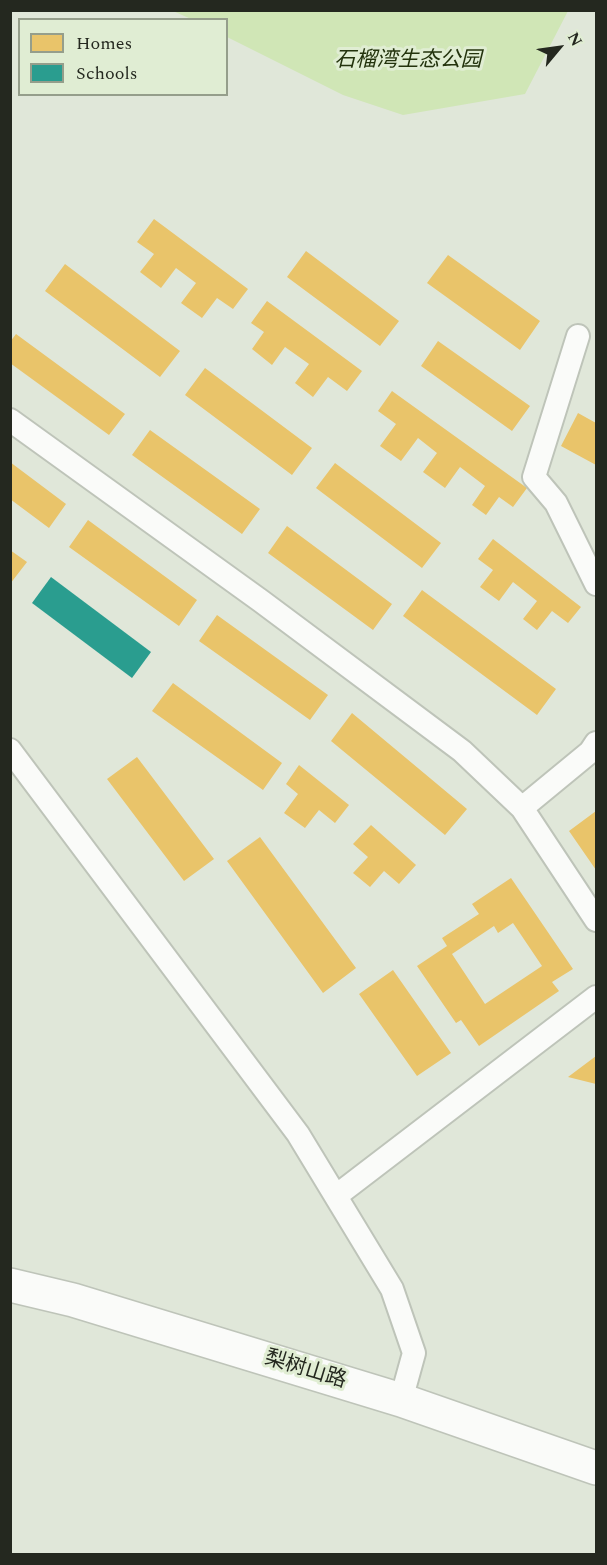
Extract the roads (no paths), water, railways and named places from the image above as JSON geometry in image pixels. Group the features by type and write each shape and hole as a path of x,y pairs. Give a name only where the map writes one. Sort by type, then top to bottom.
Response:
{"main road":[{"name":"梨树山路","path":"10,1285 73,1300 401,1400 597,1468"}],"street":[{"path":"578,336 534,477 556,503 597,584"},
{"path":"10,420 261,601 462,751 522,808 597,920"},
{"path":"522,808 590,752 597,742"},
{"path":"10,750 298,1134 392,1289 414,1353 401,1400"},
{"path":"336,1196 597,997"}],"park label":[{"name":"石榴湾生态公园","path":"408,62"}]}
